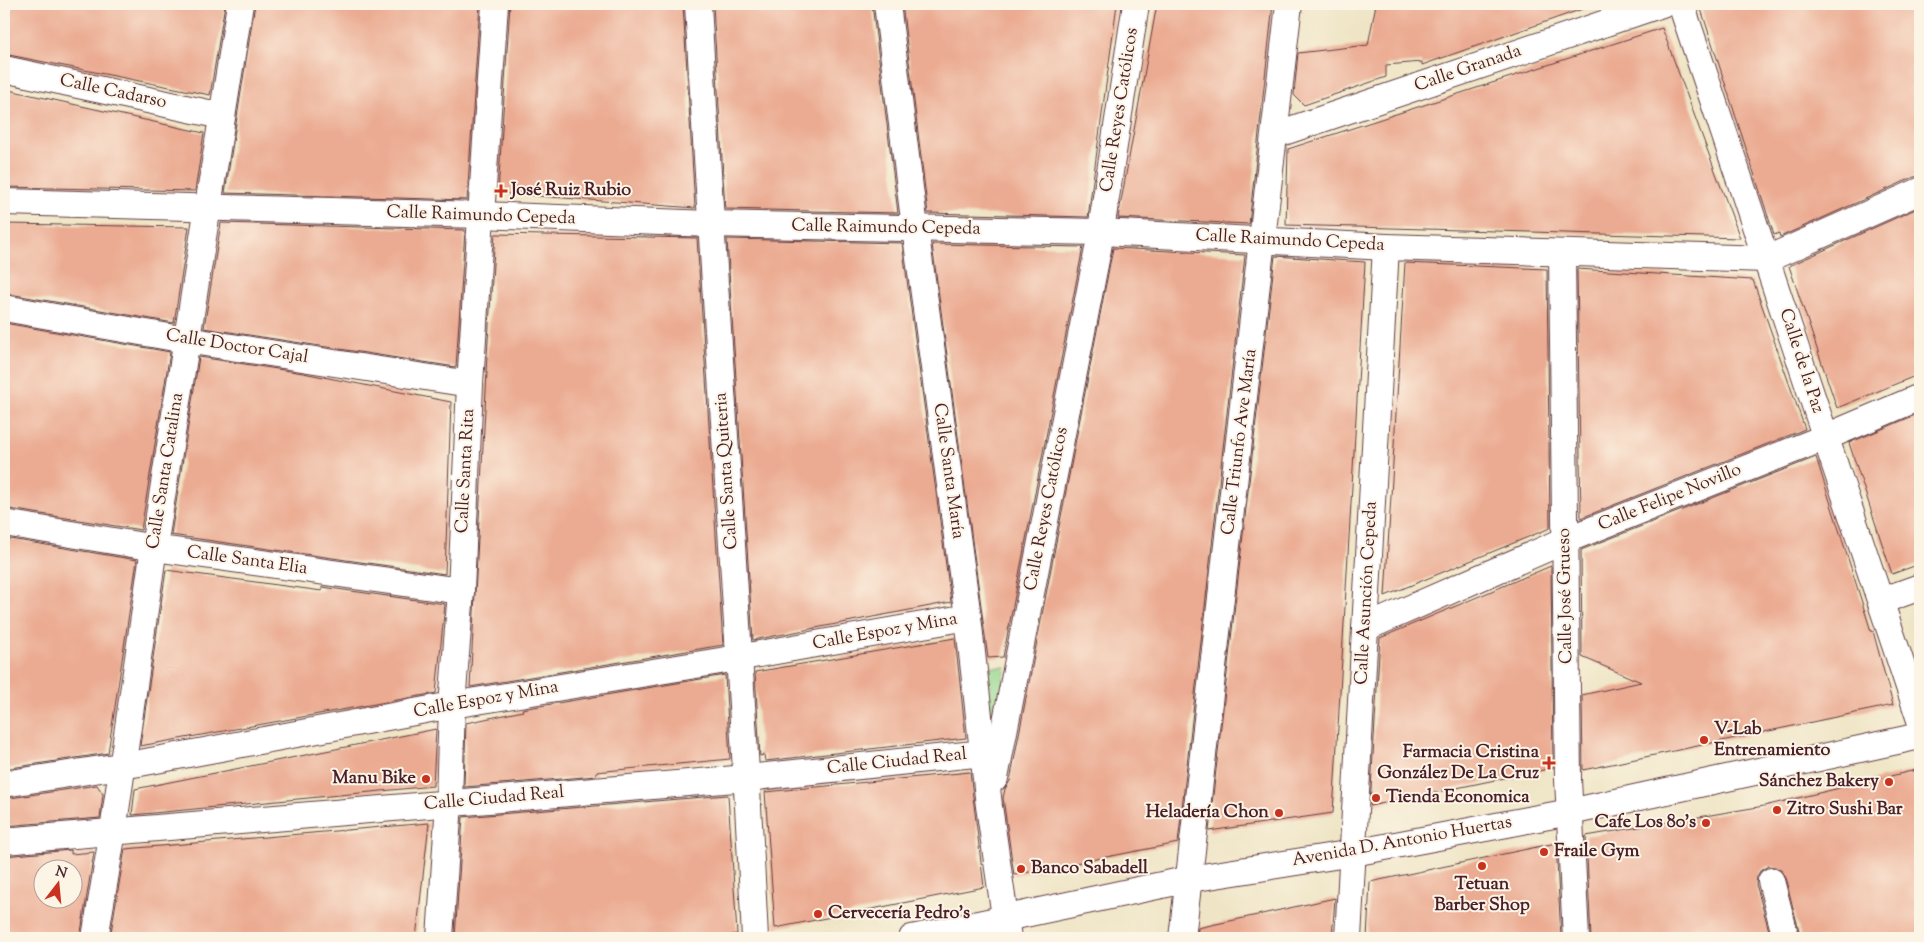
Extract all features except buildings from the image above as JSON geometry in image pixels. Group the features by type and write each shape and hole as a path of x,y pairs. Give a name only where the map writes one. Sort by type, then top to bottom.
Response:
{"street":[{"name":"Calle Santa Catalina","path":"95,938 113,831 121,765 186,340 240,4"},
{"name":"Calle Santa Rita","path":"440,938 449,802 452,705 461,591 470,384 495,4"},
{"name":"Calle Santa Quiteria","path":"698,4 710,224 747,778 755,938"},
{"name":"Calle Santa María","path":"886,4 968,617 989,806 1007,928"},
{"name":"Calle Reyes Católicos","path":"989,806 1101,232 1136,4"},
{"name":"Calle Triunfo Ave María","path":"1182,938 1264,239 1289,4"},
{"name":"Calle Granada","path":"1275,135 1662,4"},
{"name":"Calle de la Paz","path":"1681,4 1920,720"},
{"name":"Calle Cadarso","path":"4,69 222,116"},
{"path":"1767,259 1920,191"},
{"name":"Calle Raimundo Cepeda","path":"4,202 481,215 710,224 1101,232 1264,239 1386,247 1767,259"},
{"name":"Calle Asunción Cepeda","path":"1348,938 1386,247"},
{"name":"Calle José Grueso","path":"1562,253 1570,812 1576,938"},
{"name":"Calle Doctor Cajal","path":"4,308 186,340 470,384"},
{"name":"Calle Felipe Novillo","path":"1366,628 1566,540 1826,437 1920,397"},
{"name":"Calle Santa Elia","path":"4,523 154,548 461,591"},
{"path":"1881,601 1920,587"},
{"name":"Calle Espoz y Mina","path":"4,784 968,617"},
{"name":"Avenida D. Antonio Huertas","path":"912,938 1007,928 1190,879 1353,852 1570,812 1920,736"},
{"name":"Calle Ciudad Real","path":"4,841 747,778 984,753"},
{"path":"1771,881 1786,938"}],"green space":[{"path":"980,667 1006,667 992,744"}],"place":[{"name":"José Ruiz Rubio","path":"501,191"},
{"name":"V-Lab Entrenamiento","path":"1704,740"},
{"name":"Farmacia Cristina González De La Cruz","path":"1549,763"},
{"name":"Manu Bike","path":"426,779"},
{"name":"Sánchez Bakery","path":"1889,782"},
{"name":"Tienda Economica","path":"1376,798"},
{"name":"Zitro Sushi Bar","path":"1777,810"},
{"name":"Heladería Chon","path":"1279,813"},
{"name":"Cafe Los 80's","path":"1706,823"},
{"name":"Fraile Gym","path":"1544,852"},
{"name":"Tetuan Barber Shop","path":"1482,866"},
{"name":"Banco Sabadell","path":"1021,869"},
{"name":"Cervecería Pedro's","path":"818,914"}]}
